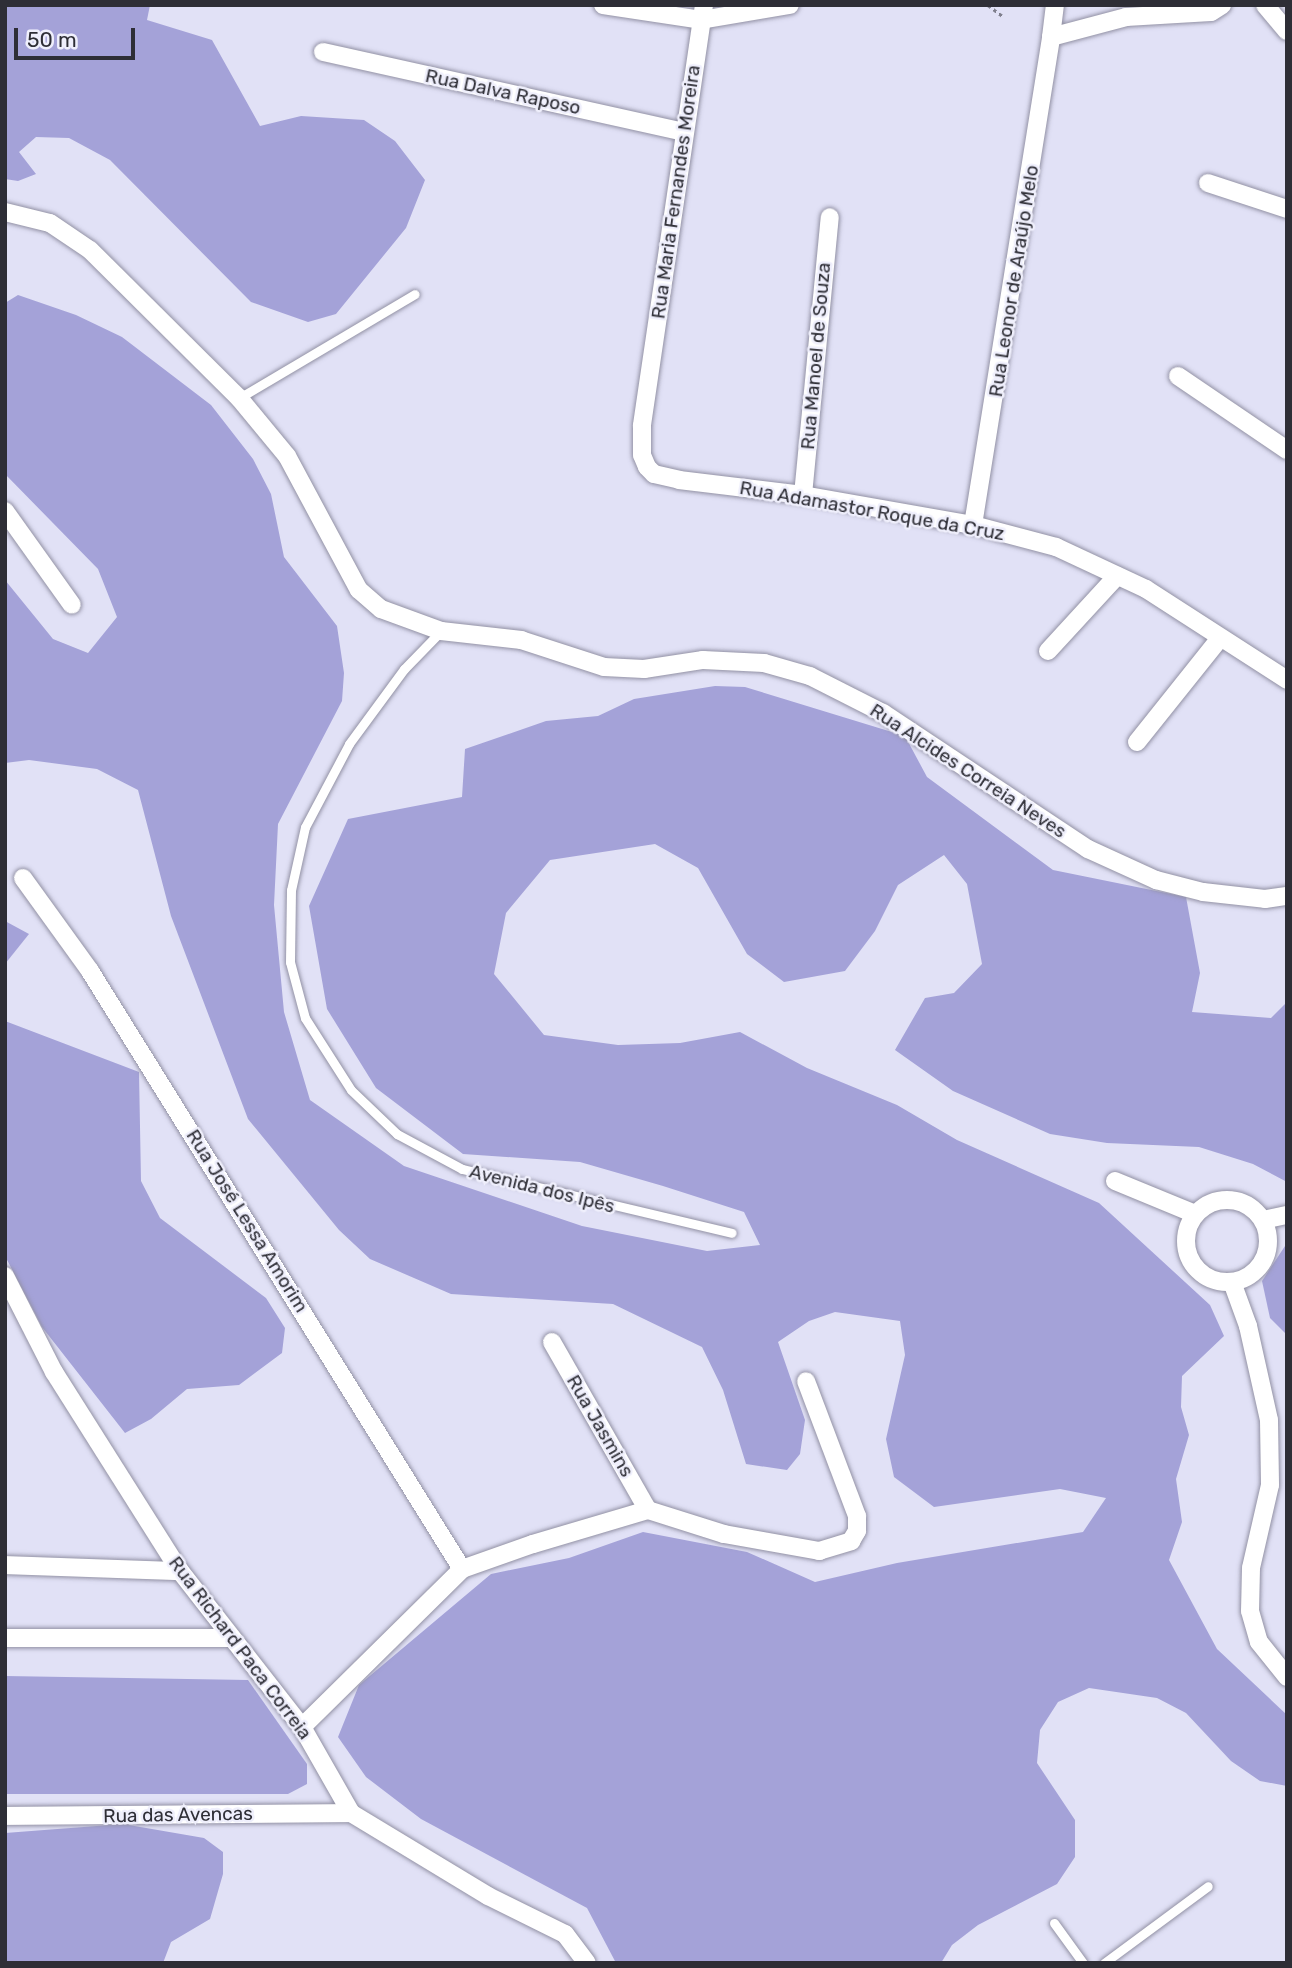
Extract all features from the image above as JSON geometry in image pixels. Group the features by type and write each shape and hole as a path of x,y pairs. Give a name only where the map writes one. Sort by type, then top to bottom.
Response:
{"street":[{"path":"603,5 703,13 790,5"},
{"name":"Rua Leonor de Araújo Melo","path":"973,525 1055,5"},
{"path":"1051,37 1126,17 1211,12 1222,5"},
{"path":"1265,5 1287,32"},
{"name":"Rua Maria Fernandes Moreira","path":"642,455 683,132 703,13"},
{"name":"Rua Dalva Raposo","path":"323,52 683,132"},
{"path":"1208,183 1287,209"},
{"name":"Rua Alcides Correia Neves","path":"5,212 50,223 90,250 239,398 287,456 359,590 381,609 441,631 521,640 604,667 644,669 703,660 764,663 810,676 883,713 1088,849 1156,880 1203,892 1265,899 1287,896"},
{"name":"Rua Manoel de Souza","path":"803,495 830,217"},
{"path":"1178,376 1287,450"},
{"name":"Rua Adamastor Roque da Cruz","path":"642,455 654,474 679,480 803,495 973,525 1056,547 1117,576 1287,680"},
{"path":"5,511 72,606"},
{"path":"1048,651 1117,576"},
{"path":"1137,742 1220,638"},
{"name":"Rua José Lessa Amorim","path":"23,878 104,993 462,1569"},
{"path":"1115,1181 1195,1214"},
{"path":"1230,1199 1255,1209 1263,1220 1268,1246 1264,1259 1256,1270 1232,1282 1218,1282 1194,1266 1185,1240 1195,1214 1205,1205 1230,1199"},
{"path":"1263,1220 1287,1215"},
{"name":"Rua Richard Paca Correia","path":"5,1276 54,1372 180,1571 302,1727 351,1813 488,1896 565,1934 587,1963"},
{"path":"1232,1282 1248,1326 1269,1420 1270,1485 1251,1568 1250,1611 1259,1642 1287,1677"},
{"name":"Rua Jasmins","path":"552,1342 648,1510"},
{"path":"302,1727 462,1569 648,1510 724,1534 819,1551 851,1541 857,1531 857,1516 806,1381"},
{"path":"5,1564 180,1571"},
{"path":"5,1638 232,1638"},
{"name":"Rua das Avencas","path":"5,1816 351,1813"}],"lane":[{"path":"239,398 415,294"},
{"name":"Avenida dos Ipês","path":"441,631 404,669 349,744 304,827 291,890 290,962 305,1018 351,1090 388,1125 462,1169 732,1233"},
{"path":"1104,1963 1208,1886"},
{"path":"1054,1923 1083,1963"}],"path":[{"path":"988,5 1004,17"}],"shaded area":[{"path":"5,5 150,5 147,20 212,40 260,126 301,116 364,120 395,141 425,180 406,228 336,314 308,322 251,302 110,160 69,138 36,137 19,152 36,174 18,181 5,179"},
{"path":"18,295 76,315 122,337 211,405 253,459 271,494 284,557 337,626 344,673 342,701 278,824 274,905 284,1012 310,1100 404,1166 582,1226 707,1251 760,1245 744,1212 663,1186 580,1162 463,1154 376,1088 327,1009 309,906 348,819 462,797 465,749 546,721 598,716 634,699 715,686 745,687 905,736 927,777 1053,870 1186,897 1200,973 1192,1012 1271,1018 1287,1002 1287,1182 1253,1164 1199,1147 1107,1143 1050,1134 953,1091 895,1050 925,998 954,993 982,964 967,884 944,855 898,885 875,931 845,971 784,982 747,954 698,868 655,844 550,860 506,913 494,974 544,1035 618,1045 680,1043 740,1032 807,1068 897,1105 957,1140 1099,1203 1210,1305 1224,1336 1182,1376 1181,1407 1189,1435 1176,1479 1182,1522 1169,1560 1217,1649 1287,1715 1287,1786 1260,1781 1231,1761 1186,1713 1157,1698 1089,1688 1058,1702 1040,1730 1037,1763 1075,1820 1075,1857 1057,1884 978,1925 952,1945 941,1963 616,1963 587,1908 421,1819 366,1777 338,1737 359,1685 491,1574 569,1558 643,1532 747,1552 815,1582 897,1563 1083,1532 1106,1498 1060,1489 934,1507 894,1477 886,1439 905,1355 900,1321 835,1312 809,1321 778,1342 805,1420 800,1454 787,1470 746,1464 723,1390 702,1347 613,1304 451,1294 370,1259 339,1230 248,1119 171,916 138,790 97,769 29,760 5,763 5,580 53,639 88,653 117,617 98,569 5,474 5,303"},
{"path":"5,921 29,934 5,964"},
{"path":"5,1021 139,1072 141,1181 160,1218 266,1298 285,1328 282,1353 239,1385 187,1389 151,1419 125,1433 42,1327 5,1256"},
{"path":"1287,1243 1287,1335 1270,1318 1262,1281"},
{"path":"5,1676 248,1680 307,1764 307,1784 288,1794 5,1794"},
{"path":"123,1824 204,1838 223,1852 223,1874 210,1919 171,1942 163,1963 5,1963 5,1833"}]}
